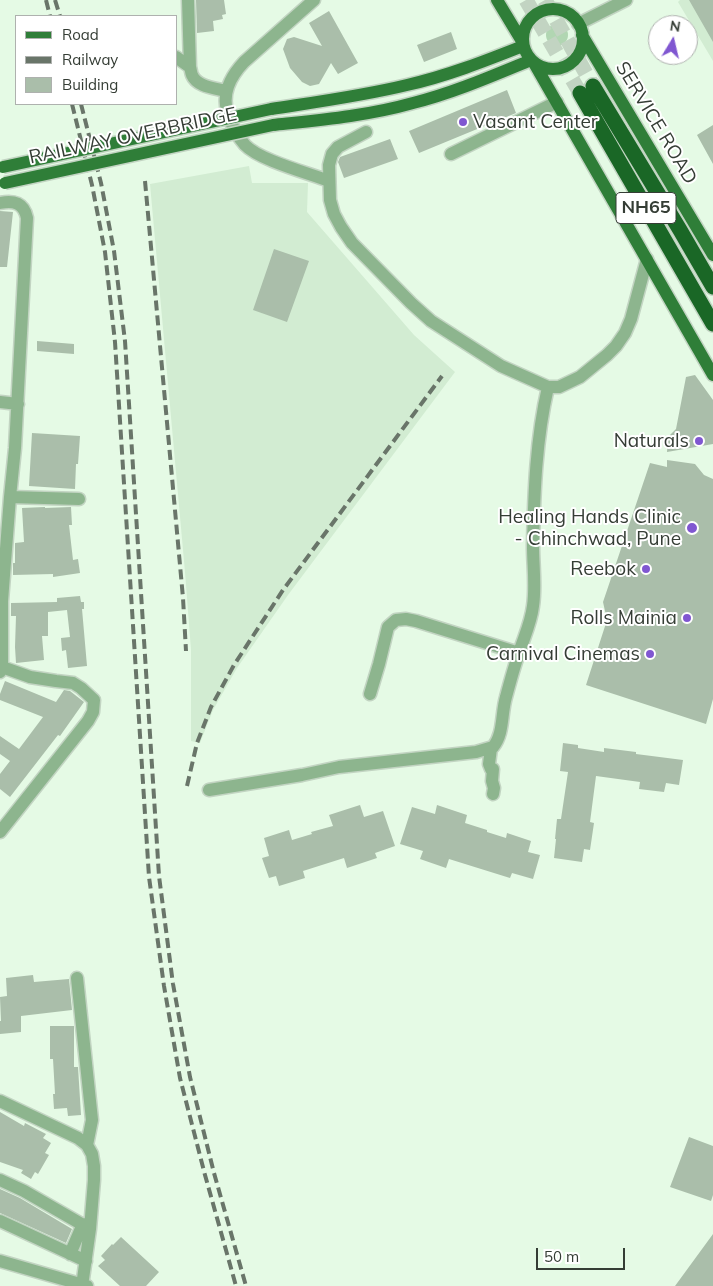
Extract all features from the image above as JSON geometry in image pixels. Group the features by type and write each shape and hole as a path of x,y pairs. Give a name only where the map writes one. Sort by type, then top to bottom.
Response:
{"highway":[{"name":"NH65","path":"713,287 680,230 586,89 713,324"}],"main road":[{"path":"498,0 526,54 533,62 557,102 713,375"},
{"name":"SERVICE ROAD","path":"562,0 713,255"},
{"path":"523,45 525,26 532,16 537,13 548,9 566,12 577,24 582,46 577,57 568,65 551,69 539,66 533,62"},
{"name":"RAILWAY OVERBRIDGE","path":"1,167 271,109 408,85 450,73 523,45"},
{"name":"RAILWAY OVERBRIDGE","path":"2,183 273,125 360,115 413,103 453,91 533,62"}],"street":[{"path":"188,0 190,67 192,76 198,83 226,90"},
{"path":"314,0 234,73 226,90 225,99 232,128 245,146 271,160 329,181"},
{"path":"577,24 626,0"},
{"path":"178,58 190,67"},
{"path":"451,154 557,102"},
{"path":"366,132 338,147 332,154 329,181 330,200 334,214 341,227 352,243 431,321 501,366 548,387 559,387 580,377 607,355 625,333 631,320 647,259"},
{"path":"0,203 10,201 19,204 25,210 27,218 18,404 1,601 1,669 30,677 73,683 94,700 93,712 88,721 0,832"},
{"path":"209,790 339,767 476,752 493,748 499,740 503,709 533,606 535,582 533,555 534,497 541,415 548,387"},
{"path":"0,402 18,404"},
{"path":"10,497 79,499"},
{"path":"370,694 388,627 396,620 416,621 519,653"},
{"path":"490,748 494,794"},
{"path":"77,978 92,1120 87,1144"},
{"path":"0,1101 87,1144 92,1154 94,1166 87,1227 84,1285 0,1261"},
{"path":"0,1180 24,1191 87,1227"},
{"path":"0,1221 86,1261"},
{"path":"70,1254 87,1227"}],"shaded area":[{"path":"680,0 713,0 713,61 698,36 698,15 686,15 678,2"},
{"path":"557,24 567,31 568,35 561,45 557,46 547,39 546,35 553,25"},
{"path":"249,166 252,183 308,183 307,212 414,335 455,372 288,595 237,668 213,710 200,743 191,741 191,650 150,184"}],"building":[{"path":"196,0 224,0 226,14 222,15 223,19 213,21 214,31 197,33"},
{"path":"689,0 713,0 713,42 698,15"},
{"path":"329,11 358,63 338,74 331,63 319,84 310,86 302,82 290,68 283,49 287,39 294,37 322,46 309,23"},
{"path":"451,32 457,49 424,62 417,45"},
{"name":"Vasant Center","path":"507,90 516,113 419,153 409,131"},
{"path":"713,125 713,164 697,135"},
{"path":"390,139 398,159 344,178 338,162 340,157"},
{"path":"0,211 13,212 7,267 0,267"},
{"path":"274,249 309,261 287,322 253,310"},
{"path":"37,341 74,344 74,354 37,351"},
{"path":"695,375 713,400 713,444 667,452 668,437 676,429 686,377"},
{"path":"32,433 80,436 75,489 29,486"},
{"path":"667,460 695,464 704,475 713,479 713,699 706,724 586,685 607,620 603,602 650,463 667,467"},
{"path":"71,507 72,525 69,525 73,560 78,559 80,573 53,577 53,574 13,575 15,543 24,542 22,508"},
{"path":"80,596 81,602 84,602 84,609 82,609 87,666 68,668 66,650 62,651 61,638 70,637 67,610 48,612 48,636 42,636 44,660 16,663 16,616 11,616 11,603 57,602 57,598"},
{"path":"5,681 56,702 64,690 70,691 84,702 60,736 58,735 10,797 0,789 0,774 10,761 0,754 0,736 19,749 43,717 0,700 0,694"},
{"path":"563,743 578,745 578,748 604,752 604,748 683,760 679,785 666,783 664,792 639,789 640,782 596,776 590,822 594,823 590,850 584,849 582,862 554,858 557,819 561,819 568,772 560,771"},
{"path":"360,805 364,817 383,811 395,846 375,853 377,858 347,868 344,858 303,871 305,878 279,886 276,876 269,878 262,858 269,856 264,838 289,830 292,840 312,834 311,832 333,826 329,815"},
{"path":"437,805 467,815 465,823 487,830 487,832 506,838 507,833 531,841 528,852 540,855 533,879 512,873 510,878 449,859 446,868 420,859 423,851 400,844 412,807 435,814"},
{"path":"33,975 34,982 69,979 72,1010 21,1016 21,1032 0,1034 0,997 7,996 6,978"},
{"path":"50,1026 74,1026 74,1067 78,1067 81,1115 68,1116 67,1108 54,1109 53,1094 55,1094 53,1059 50,1059"},
{"path":"0,1112 24,1126 25,1123 46,1134 43,1138 51,1143 45,1153 49,1155 38,1174 35,1172 31,1179 21,1173 23,1170 0,1162"},
{"path":"689,1137 713,1146 713,1195 711,1201 670,1187"},
{"path":"0,1189 20,1198 72,1229 66,1243 0,1213"},
{"path":"713,1234 713,1286 675,1286"},
{"path":"121,1237 159,1272 146,1286 120,1286 98,1266 105,1260 101,1256"}],"tunnel":[{"path":"526,0 580,93"},
{"path":"545,0 593,86"}],"railway":[{"path":"46,0 50,15"},
{"path":"55,0 60,15"},
{"path":"72,105 92,185 105,252 115,342 149,877 164,986 180,1078 236,1286"},
{"path":"81,105 101,183 114,251 125,341 159,876 173,984 190,1077 214,1173 246,1286"},
{"path":"145,181 183,598 186,651"},
{"path":"187,786 197,743 211,707 234,665 283,590 442,376"}],"place":[{"name":"Vasant Center","path":"463,122"},
{"name":"Naturals","path":"699,441"},
{"name":"Healing Hands Clinic - Chinchwad, Pune","path":"692,528"},
{"name":"Reebok","path":"646,569"},
{"name":"Rolls Mainia","path":"687,618"},
{"name":"Carnival Cinemas","path":"650,654"}]}
